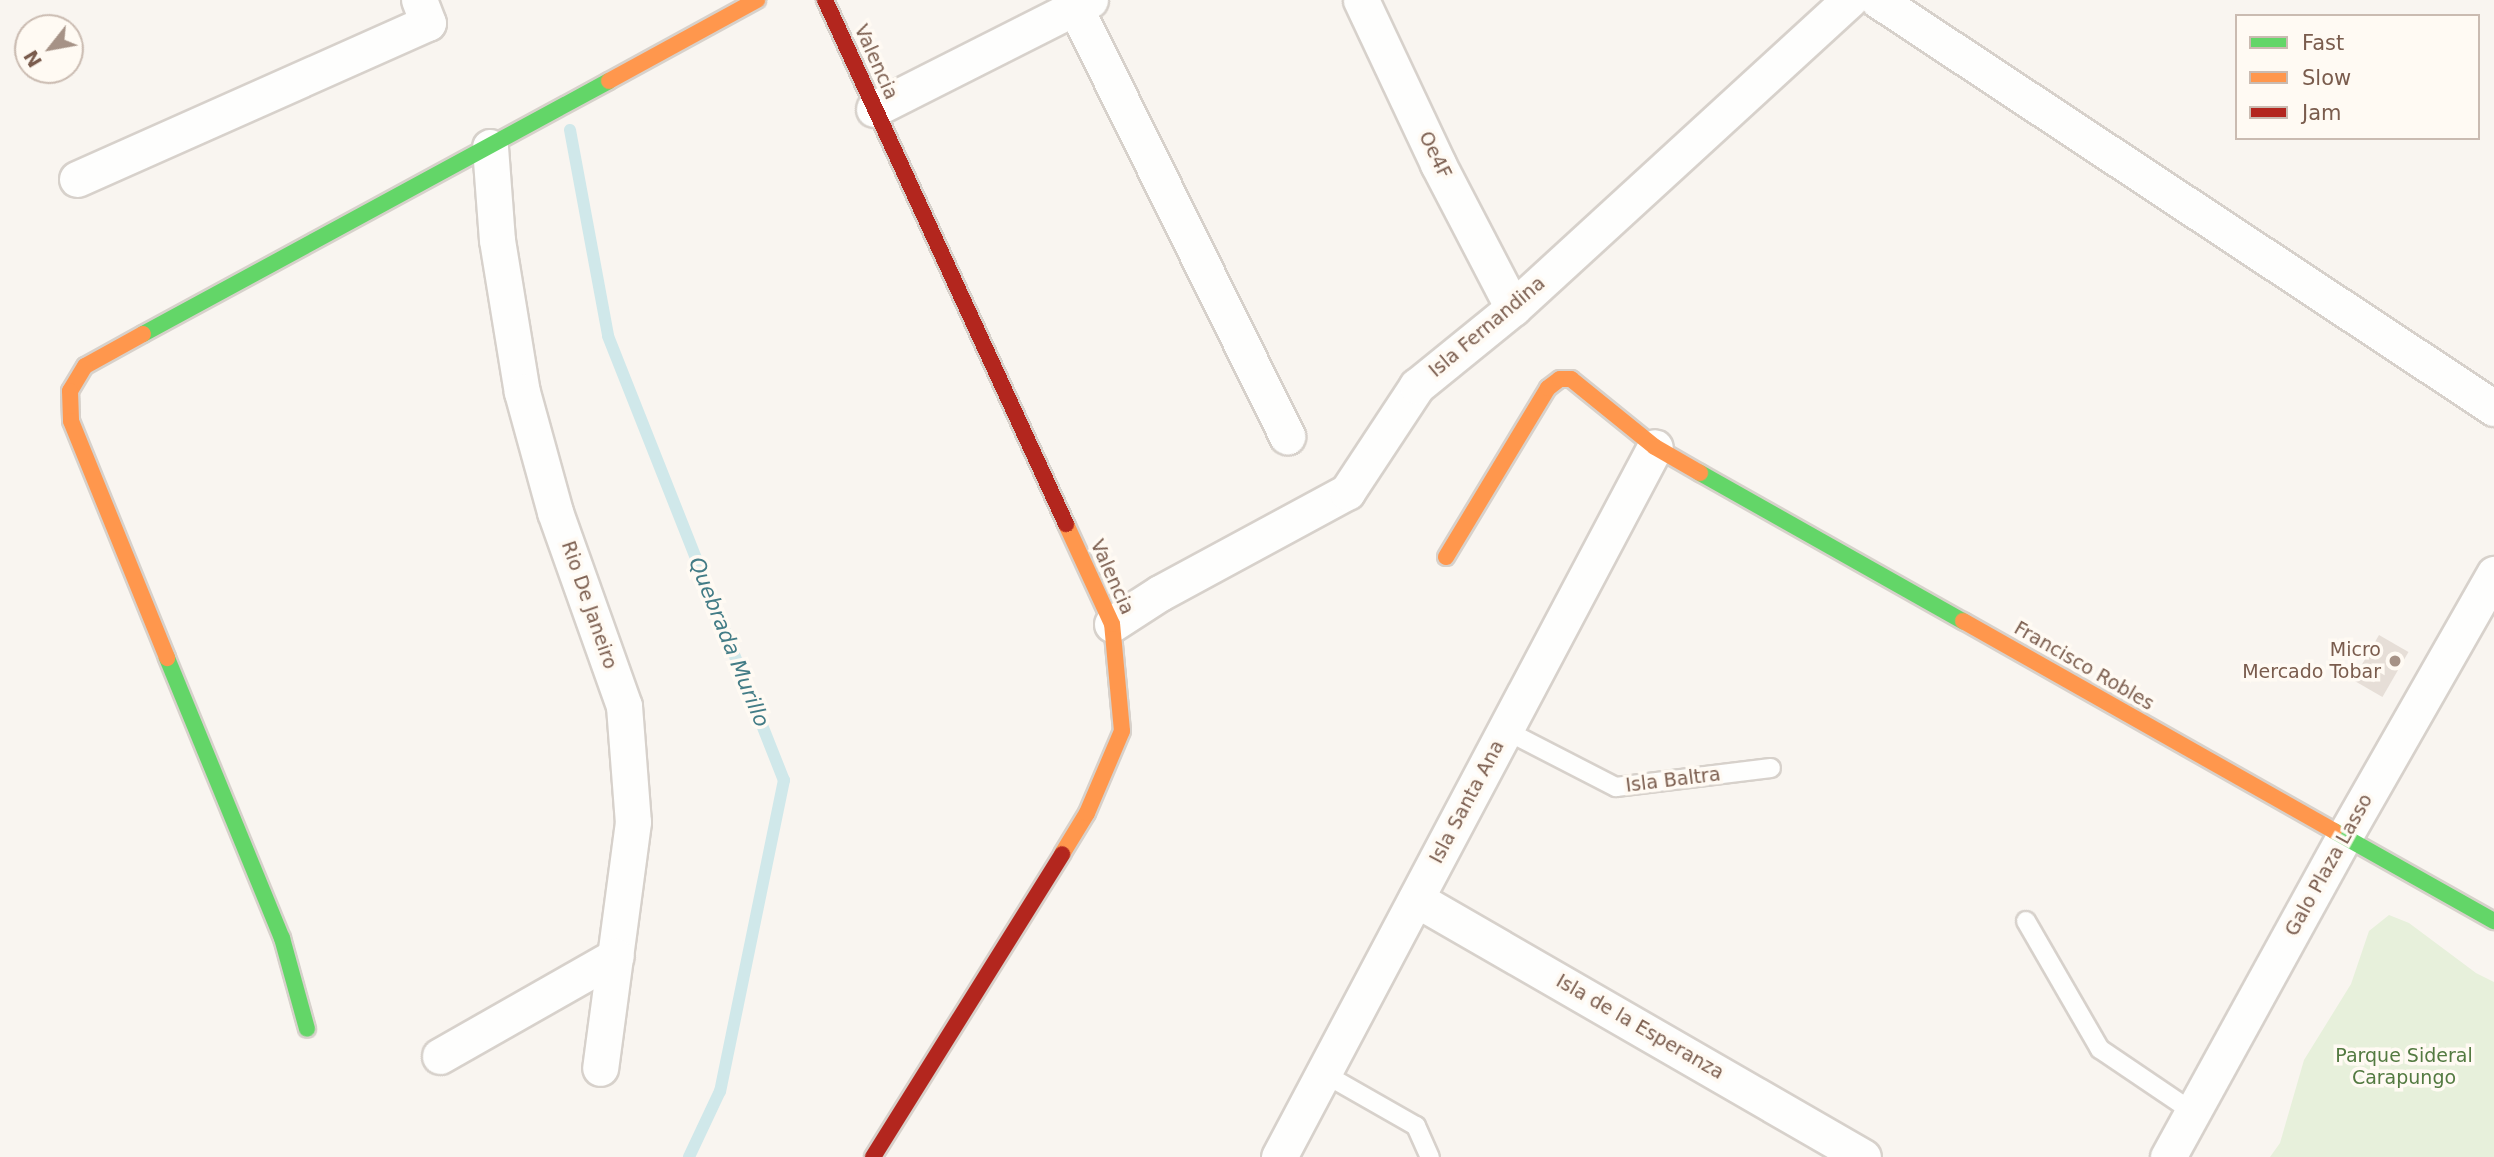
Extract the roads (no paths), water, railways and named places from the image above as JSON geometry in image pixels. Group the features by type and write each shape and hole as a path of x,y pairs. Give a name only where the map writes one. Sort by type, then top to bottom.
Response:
{"street":[{"path":"307,1029 282,938 83,452 72,421 70,391 85,366 757,0"},
{"name":"Valencia","path":"825,0 1112,625 1122,731 1087,813 873,1157"},
{"name":"Oe4F","path":"1361,0 1438,164 1513,308"},
{"name":"Isla Fernandina","path":"1112,625 1160,593 1347,492 1417,386 1513,308 1849,0"},
{"path":"1878,0 2494,408"},
{"path":"874,109 1082,3 1287,436"},
{"path":"77,179 423,11"},
{"name":"Rio De Janeiro","path":"490,147 497,240 522,392 555,512 624,706 632,822 600,1068"},
{"name":"Francisco Robles","path":"1446,557 1548,388 1560,379 1571,379 1655,447 2494,920"},
{"name":"Isla Santa Ana","path":"1279,1157 1655,447"},
{"name":"Galo Plaza Lasso","path":"2168,1157 2344,837 2494,575"},
{"name":"Isla de la Esperanza","path":"1416,899 1863,1157"},
{"path":"440,1056 616,956"}],"lane":[{"name":"Isla Baltra","path":"1505,730 1616,787 1771,768"},
{"path":"2026,921 2100,1049 2193,1112"},
{"path":"1323,1073 1416,1126 1430,1157"}],"waterway":[{"name":"Quebrada Murillo","path":"570,130 608,336 784,780 720,1091 689,1157"}],"place":[{"name":"Micro Mercado Tobar","path":"2395,661"}],"park label":[{"name":"Parque Sideral Carapungo","path":"2404,1067"}]}
